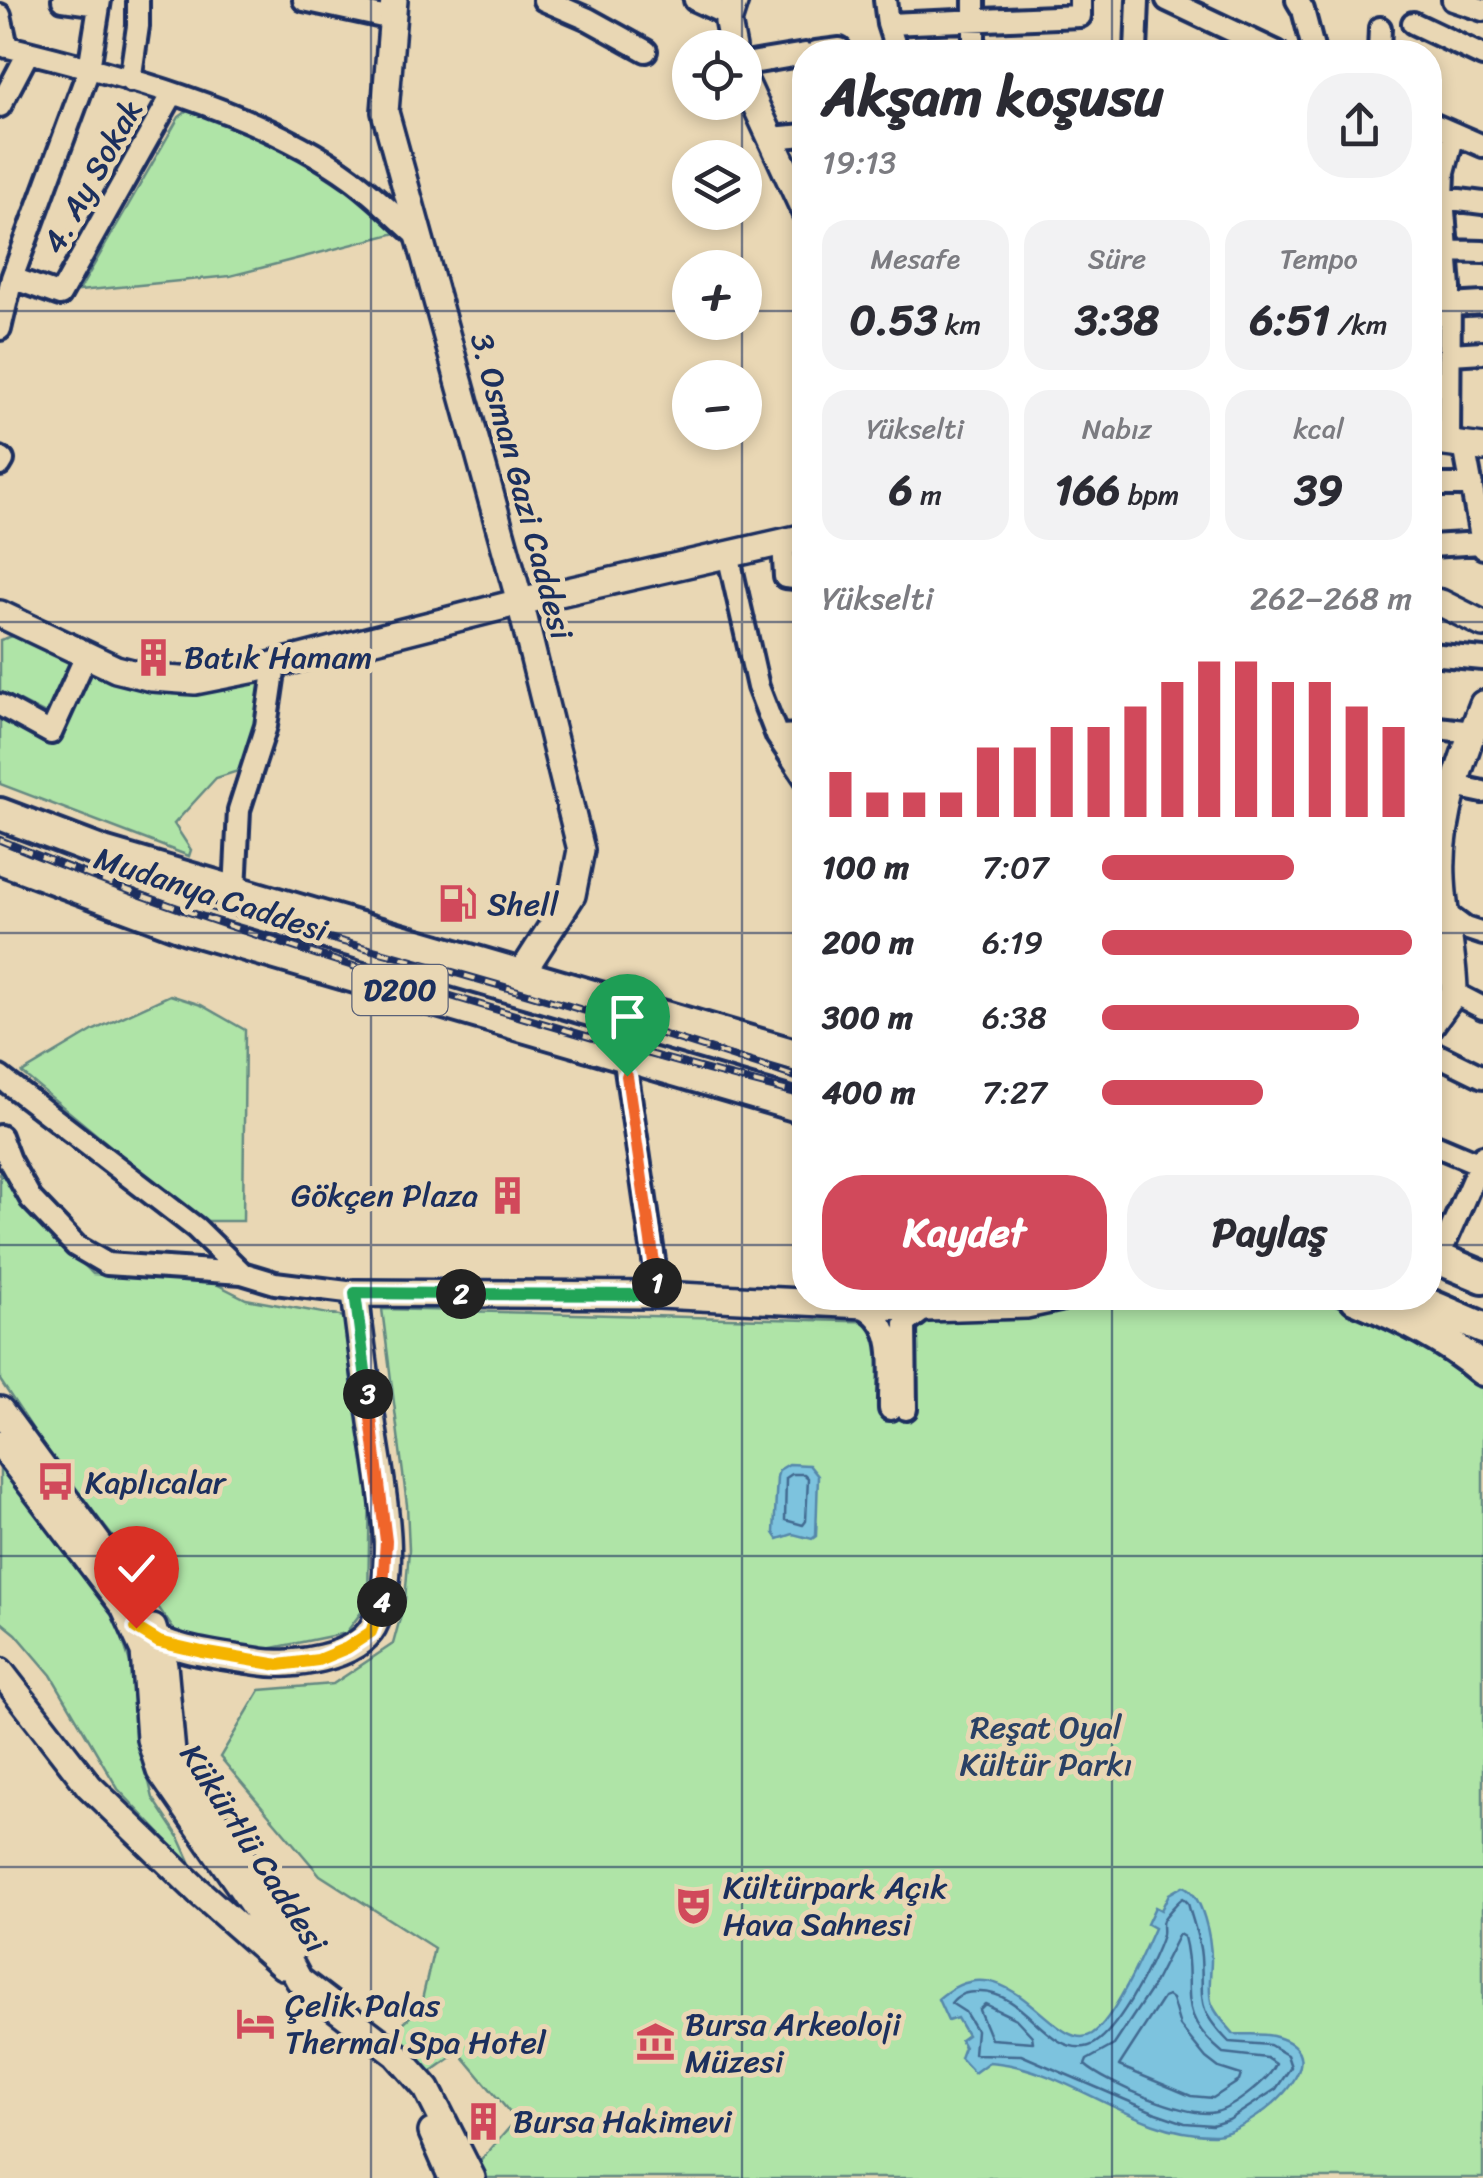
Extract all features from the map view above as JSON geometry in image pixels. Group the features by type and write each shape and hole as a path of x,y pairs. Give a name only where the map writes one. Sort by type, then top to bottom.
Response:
{"highway":[{"name":"Mudanya Caddesi","path":"0,814 106,854 792,1054"},
{"name":"Mudanya Caddesi","path":"0,858 187,928 792,1104"},
{"path":"1442,1247 1483,1258"},
{"path":"1442,1250 1483,1277"},
{"path":"1383,1310 1417,1325 1479,1364"},
{"path":"1441,1310 1483,1328"}],"main road":[{"name":"3. Osman Gazi Caddesi","path":"393,9 385,112 520,602 581,850 572,896 520,976"},
{"path":"762,119 792,184"},
{"path":"0,614 116,669 152,678 195,681 792,539"},
{"path":"1442,603 1483,624"},
{"path":"1442,871 1445,798 1483,704"},
{"path":"1442,927 1454,973 1454,993 1442,1010"},
{"path":"136,1628 157,1664 194,1665 276,1680 354,1662 376,1646 390,1627 401,1544 362,1293 658,1295 792,1301"},
{"name":"Kükürtlü Caddesi","path":"0,1410 142,1603 172,1753 192,1788 282,1913 299,1980"},
{"name":"Kükürtlü Caddesi","path":"0,1444 124,1606 144,1651 157,1664"},
{"path":"0,1671 89,1786 199,1892 299,1980 396,2054 428,2089 472,2178"},
{"path":"299,1980 412,2095 428,2121 452,2178"}],"street":[{"path":"0,329 7,282 89,69 99,2 64,0"},
{"path":"130,81 138,0"},
{"path":"304,0 393,9"},
{"path":"544,0 592,9 646,51"},
{"path":"695,0 733,8"},
{"path":"885,0 893,40"},
{"path":"1136,40 1138,0"},
{"path":"1168,0 1252,40"},
{"path":"1296,0 1303,10 1311,40"},
{"path":"1453,0 1480,6"},
{"path":"888,24 973,10 1080,8"},
{"path":"973,10 974,40"},
{"path":"0,15 12,49 0,106"},
{"path":"1413,24 1483,56"},
{"path":"1380,28 1380,40"},
{"path":"12,49 130,81 254,123 351,177 422,240"},
{"path":"762,61 792,56"},
{"name":"4. Ay Sokak","path":"7,282 60,295 172,94"},
{"path":"1442,129 1483,145"},
{"path":"1442,160 1454,134"},
{"path":"771,138 792,136"},
{"path":"1442,194 1457,444 1472,485 1482,545 1442,546"},
{"path":"1443,198 1483,203"},
{"path":"1446,251 1483,252"},
{"path":"1450,305 1483,303"},
{"path":"1450,354 1483,352"},
{"path":"1442,486 1472,485"},
{"path":"792,547 784,577 792,578"},
{"path":"728,554 758,688 777,736 792,758"},
{"path":"1442,655 1483,659"},
{"path":"0,704 51,734 86,656"},
{"path":"235,891 238,810 266,726 274,665"},
{"path":"1442,729 1472,732"},
{"path":"777,736 792,735"},
{"path":"1445,798 1483,792"},
{"path":"1442,911 1483,934"},
{"path":"1454,993 1483,1008"},
{"path":"624,1055 658,1295"},
{"path":"1442,1057 1483,1077"},
{"path":"0,1077 196,1228 242,1273"},
{"path":"0,1136 8,1160 31,1199 76,1246 107,1264 242,1273 275,1282 362,1293"},
{"path":"1442,1148 1481,1160 1442,1232"},
{"path":"870,1310 884,1322 888,1334 898,1409 905,1324 923,1310"}],"green space":[{"path":"190,109 202,109 309,157 408,230 230,276 79,291 179,117"},
{"path":"19,634 75,663 52,717 0,691 0,640"},
{"path":"92,670 263,671 268,689 241,770 216,778 174,824 191,850 189,856 0,784 0,708 38,730 62,722 73,710"},
{"path":"170,995 201,1005 245,1030 243,1221 201,1221 22,1073 94,1030"},
{"path":"0,1163 28,1208 93,1274 212,1282 246,1299 345,1317 352,1389 370,1486 368,1603 346,1633 258,1651 176,1633 125,1553 48,1452 0,1380"},
{"name":"Reşat Oyal Kültür Parkı","path":"382,1309 924,1323 1057,1310 1346,1310 1432,1349 1483,1383 1483,2178 484,2178 476,2166 516,2120 459,2052 425,2076 387,2037 420,2008 434,1948 320,1875 220,1757 260,1690 333,1684 393,1644 405,1600 409,1550 407,1505"},
{"path":"0,1461 116,1620 133,1671 137,1733 153,1798 179,1837 193,1868 118,1789 51,1675 0,1621"}],"water":[{"path":"789,1464 809,1465 818,1476 816,1536 812,1539 793,1534 778,1539 774,1533 777,1477 779,1470"},
{"path":"1183,1886 1196,1898 1207,1929 1211,1951 1210,1996 1217,2014 1234,2034 1273,2036 1294,2045 1300,2059 1296,2075 1267,2109 1228,2132 1183,2132 1127,2113 1046,2076 989,2062 974,2073 960,2058 964,2047 960,2040 967,2035 957,2018 948,2021 938,1999 963,1983 987,1981 1008,1988 1062,2029 1077,2037 1092,2034 1109,2015 1135,1969 1154,1928 1147,1924 1155,1907 1161,1910 1169,1894"}],"railway":[{"path":"0,840 171,906 344,963 632,1049 792,1092"},
{"path":"210,907 509,988 792,1076"}],"place":[{"name":"Batık Hamam","path":"154,657"},
{"name":"Shell","path":"457,904"},
{"name":"Gökçen Plaza","path":"508,1195"},
{"name":"Kaplıcalar","path":"55,1482"},
{"name":"Kültürpark Açık Hava Sahnesi","path":"693,1905"},
{"name":"Çelik Palas Thermal Spa Hotel","path":"255,2023"},
{"name":"Bursa Arkeoloji Müzesi","path":"655,2042"},
{"name":"Bursa Hakimevi","path":"483,2121"}],"route":[{"path":"136,1628 159,1642 279,1665 318,1660 371,1632 382,1606 386,1541 355,1293 658,1295 627,1076"}]}
